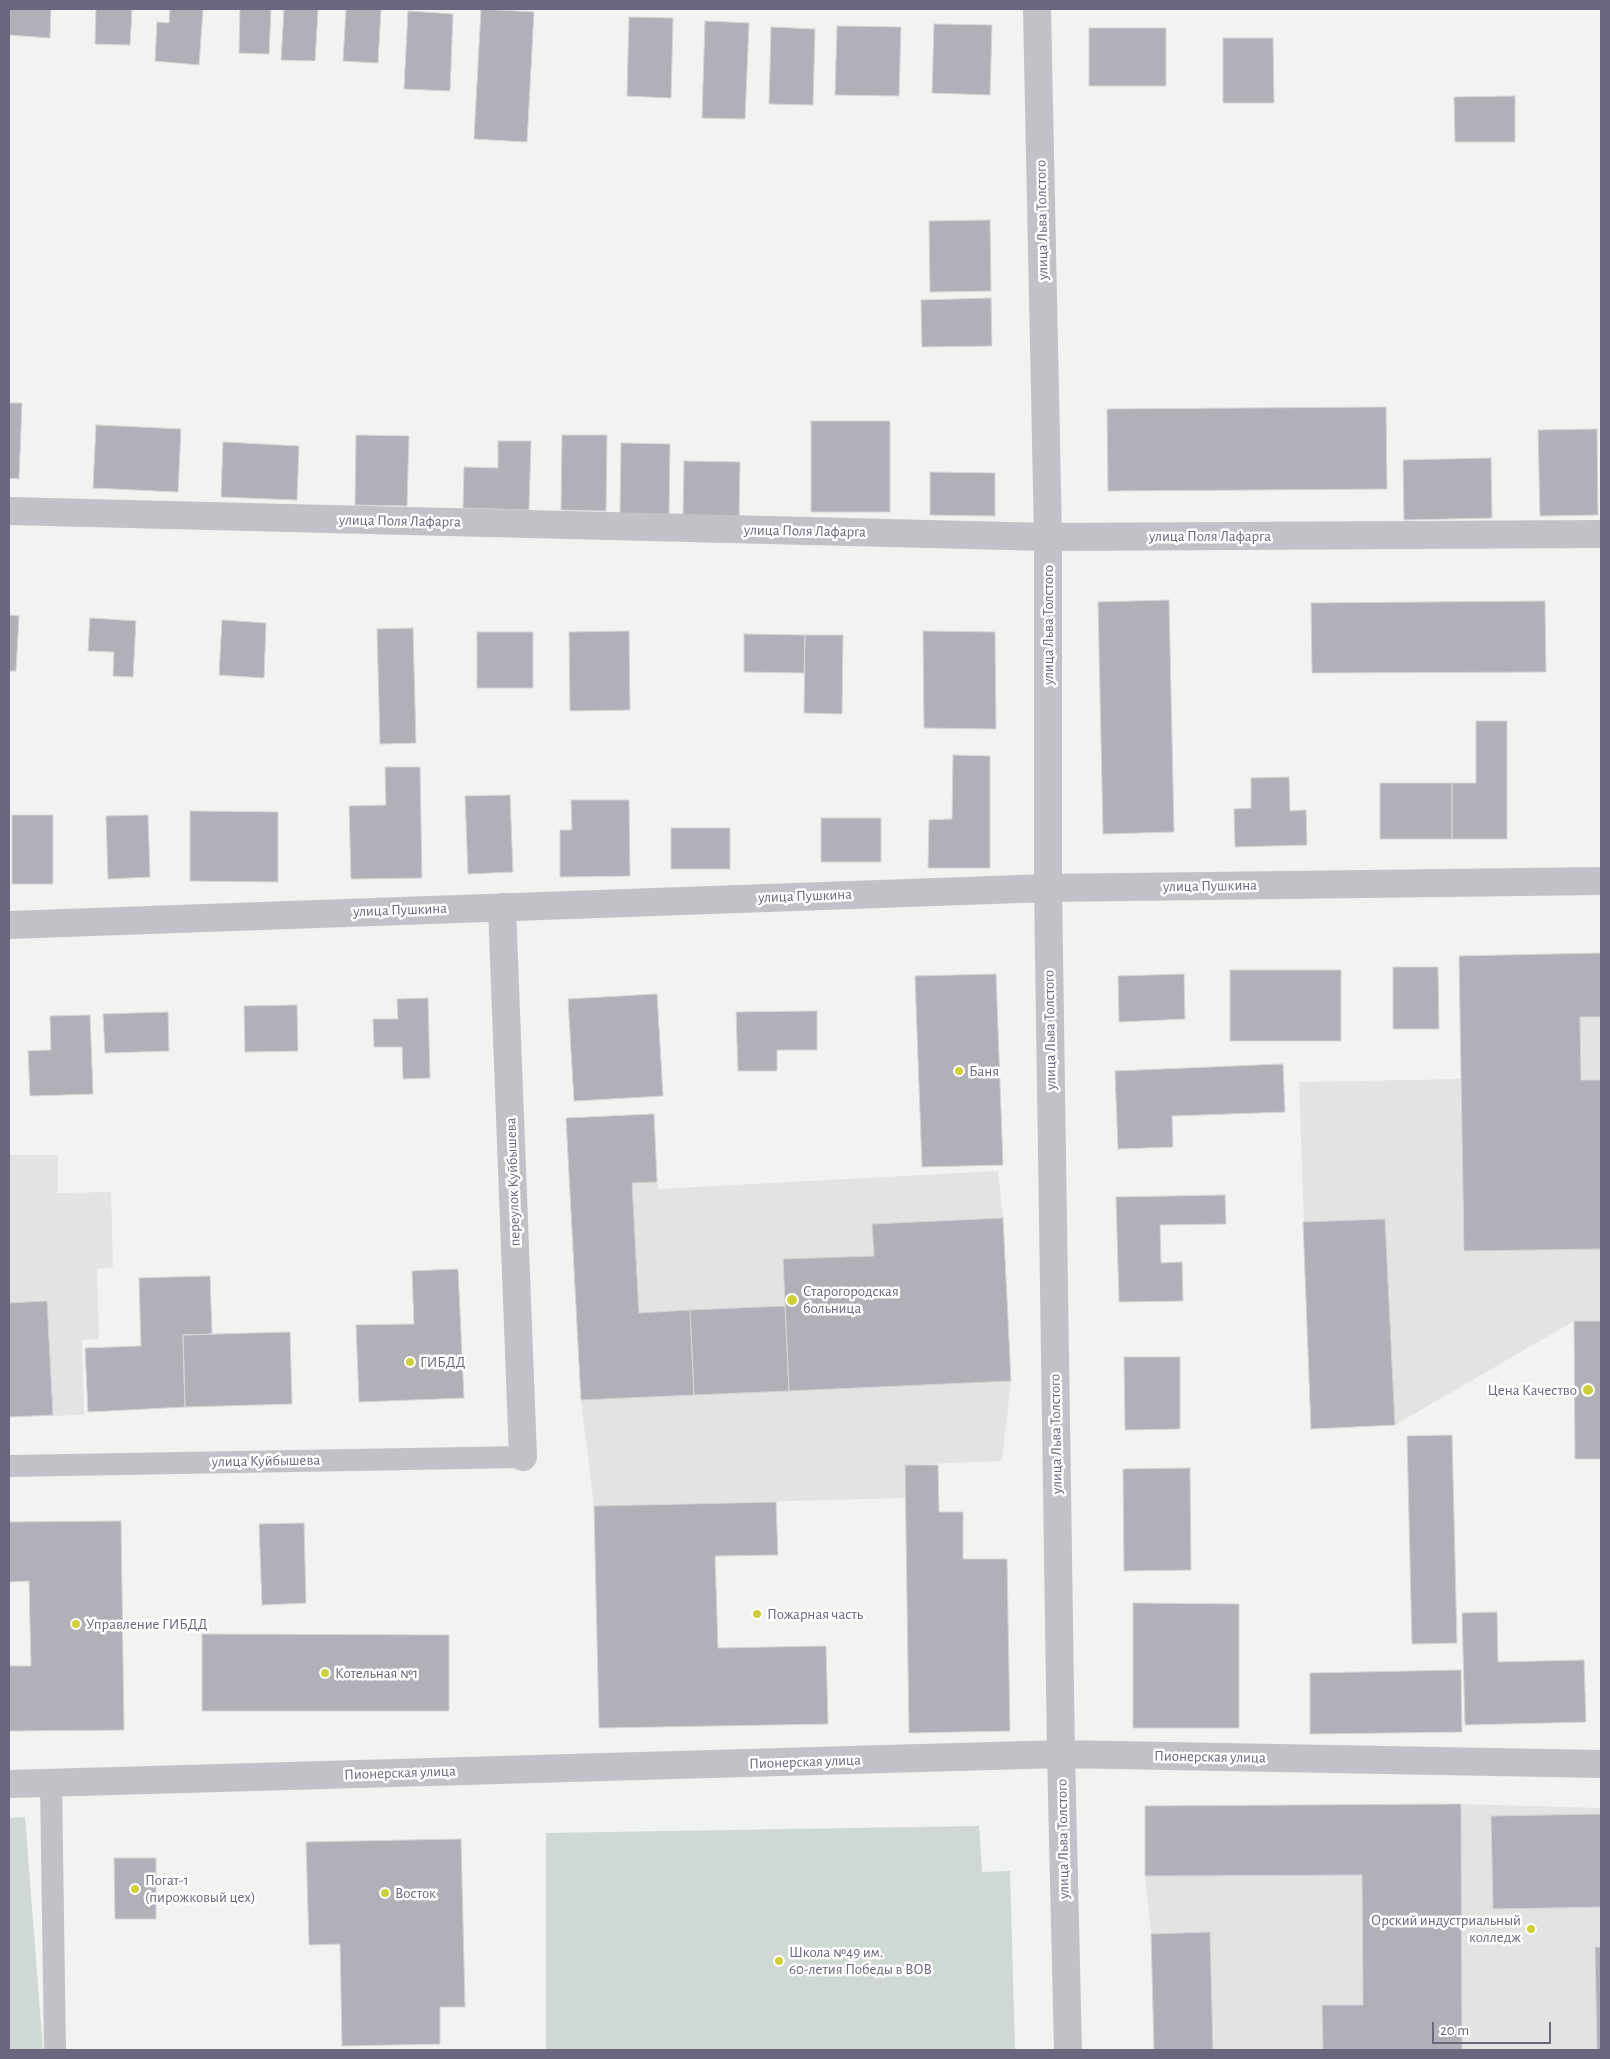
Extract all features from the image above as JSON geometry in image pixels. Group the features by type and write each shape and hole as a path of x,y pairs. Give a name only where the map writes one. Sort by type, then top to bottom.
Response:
{"street":[{"name":"улица Льва Толстого","path":"1037,9 1048,537 1048,888 1061,1754 1068,2050"},
{"name":"улица Поля Лафарга","path":"9,511 1048,537 1601,534"},
{"name":"улица Пушкина","path":"9,924 1048,888 1601,881"},
{"name":"переулок Куйбышева","path":"502,907 523,1457"},
{"name":"Пионерская улица","path":"9,1784 1061,1754 1601,1764"}],"lane":[{"name":"улица Куйбышева","path":"9,1466 523,1457"},
{"path":"51,1783 55,2050"}],"shaded area":[{"path":"1601,953 1601,1321 1574,1321 1395,1425 1311,1429 1299,1082 1461,1079 1459,956"},
{"name":"Старогородская больница","path":"654,1114 658,1189 998,1171 1003,1218 1011,1381 1002,1461 905,1465 906,1498 594,1506 581,1400 566,1118"},
{"path":"9,1155 58,1155 58,1193 111,1192 113,1267 97,1269 99,1339 82,1340 84,1415 9,1417"},
{"path":"1461,1804 1601,1808 1601,2050 1154,2050 1151,1934 1145,1876 1145,1806"},
{"path":"25,1817 43,2050 9,2050 9,1818"},
{"name":"Школа №49 им. 60-летия Победы в ВОВ","path":"979,1826 982,1872 1010,1871 1015,2050 546,2050 546,1833"}],"building":[{"path":"9,9 51,9 50,38 9,35"},
{"path":"96,9 132,9 130,45 95,44"},
{"path":"170,9 203,9 199,65 155,61 157,22 169,23"},
{"path":"240,9 271,9 269,54 239,53"},
{"path":"284,9 318,9 315,61 281,60"},
{"path":"346,9 381,9 378,63 343,61"},
{"path":"481,9 534,12 527,142 474,139"},
{"path":"408,11 453,14 450,91 404,89"},
{"path":"629,17 673,18 671,98 627,96"},
{"path":"705,21 749,23 745,119 702,118"},
{"path":"934,24 992,25 990,95 932,93"},
{"path":"837,26 901,27 899,96 835,95"},
{"path":"771,27 815,29 813,105 769,104"},
{"path":"1089,28 1166,28 1166,86 1089,86"},
{"path":"1223,38 1273,38 1274,103 1223,103"},
{"path":"1515,96 1515,142 1455,142 1454,97"},
{"path":"990,220 991,291 930,292 929,221"},
{"path":"991,298 992,346 922,347 921,300"},
{"path":"9,403 22,403 19,479 9,478"},
{"path":"1386,407 1387,489 1108,491 1107,409"},
{"path":"811,421 890,421 890,512 811,512"},
{"path":"96,425 181,429 178,492 93,488"},
{"path":"1597,429 1598,515 1540,516 1538,430"},
{"path":"356,435 409,436 407,506 355,505"},
{"path":"562,435 607,435 606,511 561,510"},
{"path":"498,441 531,441 529,510 463,508 464,467 498,468"},
{"path":"223,442 299,446 297,500 221,497"},
{"path":"621,443 670,444 669,516 620,515"},
{"path":"1491,458 1492,518 1404,520 1403,460"},
{"path":"684,461 740,462 739,518 683,516"},
{"path":"930,472 995,473 995,516 930,515"},
{"path":"1169,600 1174,832 1103,834 1098,602"},
{"path":"1545,601 1546,672 1312,673 1311,603"},
{"path":"9,615 19,616 16,671 9,671"},
{"path":"90,618 136,621 133,677 113,676 114,652 88,651"},
{"path":"222,620 266,623 264,678 219,675"},
{"path":"413,628 416,743 380,744 377,629"},
{"path":"629,631 630,710 570,711 569,632"},
{"path":"923,631 995,632 996,729 924,728"},
{"path":"477,632 533,632 533,688 477,688"},
{"path":"744,634 805,635 804,673 744,672"},
{"path":"805,635 843,635 842,714 804,713"},
{"path":"1476,721 1507,721 1507,839 1452,839 1452,783 1476,783"},
{"path":"953,755 990,756 990,868 928,868 929,820 952,819"},
{"path":"385,767 420,767 422,878 351,879 349,806 386,805"},
{"path":"1289,777 1290,811 1306,810 1307,845 1235,847 1234,809 1251,808 1251,778"},
{"path":"1380,783 1452,783 1452,839 1380,839"},
{"path":"510,795 513,872 468,874 465,796"},
{"path":"571,800 629,800 630,876 560,877 560,830 572,830"},
{"path":"190,811 278,812 278,882 190,881"},
{"path":"12,815 53,815 53,884 12,884"},
{"path":"148,815 150,877 108,879 106,816"},
{"path":"821,818 881,818 881,862 821,862"},
{"path":"671,828 730,828 730,869 671,869"},
{"path":"1601,953 1601,1017 1580,1017 1581,1080 1601,1080 1601,1249 1464,1251 1459,956"},
{"path":"1393,967 1438,967 1439,1029 1393,1029"},
{"path":"1230,970 1341,970 1341,1041 1230,1041"},
{"name":"Баня","path":"996,974 1003,1165 922,1167 915,976"},
{"path":"1184,974 1185,1019 1119,1022 1118,976"},
{"path":"657,994 663,1096 574,1101 568,999"},
{"path":"428,998 430,1078 403,1079 402,1047 374,1047 373,1019 398,1019 397,999"},
{"path":"297,1005 298,1051 245,1052 244,1006"},
{"path":"817,1011 817,1050 777,1050 777,1071 738,1071 736,1012"},
{"path":"168,1012 169,1051 105,1053 103,1014"},
{"path":"90,1015 93,1094 30,1096 28,1051 51,1050 50,1016"},
{"path":"1283,1064 1285,1112 1172,1116 1173,1147 1118,1149 1115,1071"},
{"path":"654,1114 657,1182 632,1183 639,1313 690,1310 694,1395 581,1400 566,1118"},
{"path":"1225,1195 1226,1224 1160,1225 1161,1263 1182,1262 1183,1301 1119,1302 1116,1197"},
{"path":"1003,1218 1011,1381 789,1391 783,1259 874,1256 872,1224"},
{"path":"1385,1219 1395,1425 1311,1429 1303,1222"},
{"name":"ГИБДД","path":"458,1269 464,1398 359,1402 356,1325 414,1324 412,1271"},
{"path":"210,1276 212,1334 183,1335 185,1407 88,1412 85,1348 141,1346 139,1278"},
{"path":"47,1301 53,1415 9,1417 9,1303"},
{"path":"785,1306 789,1391 694,1395 690,1310"},
{"name":"Цена Качество","path":"1574,1321 1601,1321 1601,1459 1575,1459"},
{"path":"290,1332 292,1404 185,1407 183,1335"},
{"path":"1124,1357 1180,1357 1180,1429 1125,1430"},
{"path":"1452,1435 1457,1643 1412,1644 1407,1436"},
{"path":"905,1465 938,1465 939,1512 963,1512 963,1559 1007,1559 1010,1731 909,1733"},
{"path":"1190,1468 1191,1570 1124,1571 1123,1469"},
{"path":"776,1502 778,1555 715,1556 718,1648 826,1646 828,1724 599,1728 594,1506"},
{"name":"Управление ГИБДД","path":"121,1521 124,1730 9,1731 9,1666 31,1666 29,1581 9,1582 9,1522"},
{"path":"304,1523 306,1603 262,1605 259,1524"},
{"path":"1133,1603 1239,1604 1239,1728 1133,1728"},
{"path":"1497,1612 1498,1662 1584,1660 1586,1722 1465,1725 1462,1613"},
{"name":"Котельная №1","path":"202,1634 449,1635 449,1711 202,1711"},
{"path":"1461,1670 1462,1732 1310,1734 1310,1673"},
{"path":"1461,1804 1462,2050 1323,2050 1322,2005 1363,2005 1362,1875 1145,1876 1145,1806"},
{"path":"1601,1814 1601,1907 1493,1909 1491,1816"},
{"name":"Восток","path":"461,1839 465,2007 440,2007 440,2044 342,2046 340,1944 309,1945 306,1842"},
{"name":"Погат-1 (пирожковый цех)","path":"114,1858 156,1858 156,1919 115,1919"},
{"path":"1210,1932 1213,2050 1154,2050 1151,1934"},
{"path":"1595,1947 1601,1947 1601,2050 1597,2050"}],"place":[{"name":"Баня","path":"959,1071"},
{"name":"Старогородская больница","path":"792,1300"},
{"name":"ГИБДД","path":"410,1362"},
{"name":"Цена Качество","path":"1588,1390"},
{"name":"Пожарная часть","path":"757,1614"},
{"name":"Управление ГИБДД","path":"76,1624"},
{"name":"Котельная №1","path":"325,1673"},
{"name":"Погат-1 (пирожковый цех)","path":"135,1889"},
{"name":"Восток","path":"385,1893"},
{"name":"Орский индустриальный колледж","path":"1531,1929"},
{"name":"Школа №49 им. 60-летия Победы в ВОВ","path":"779,1961"}]}
